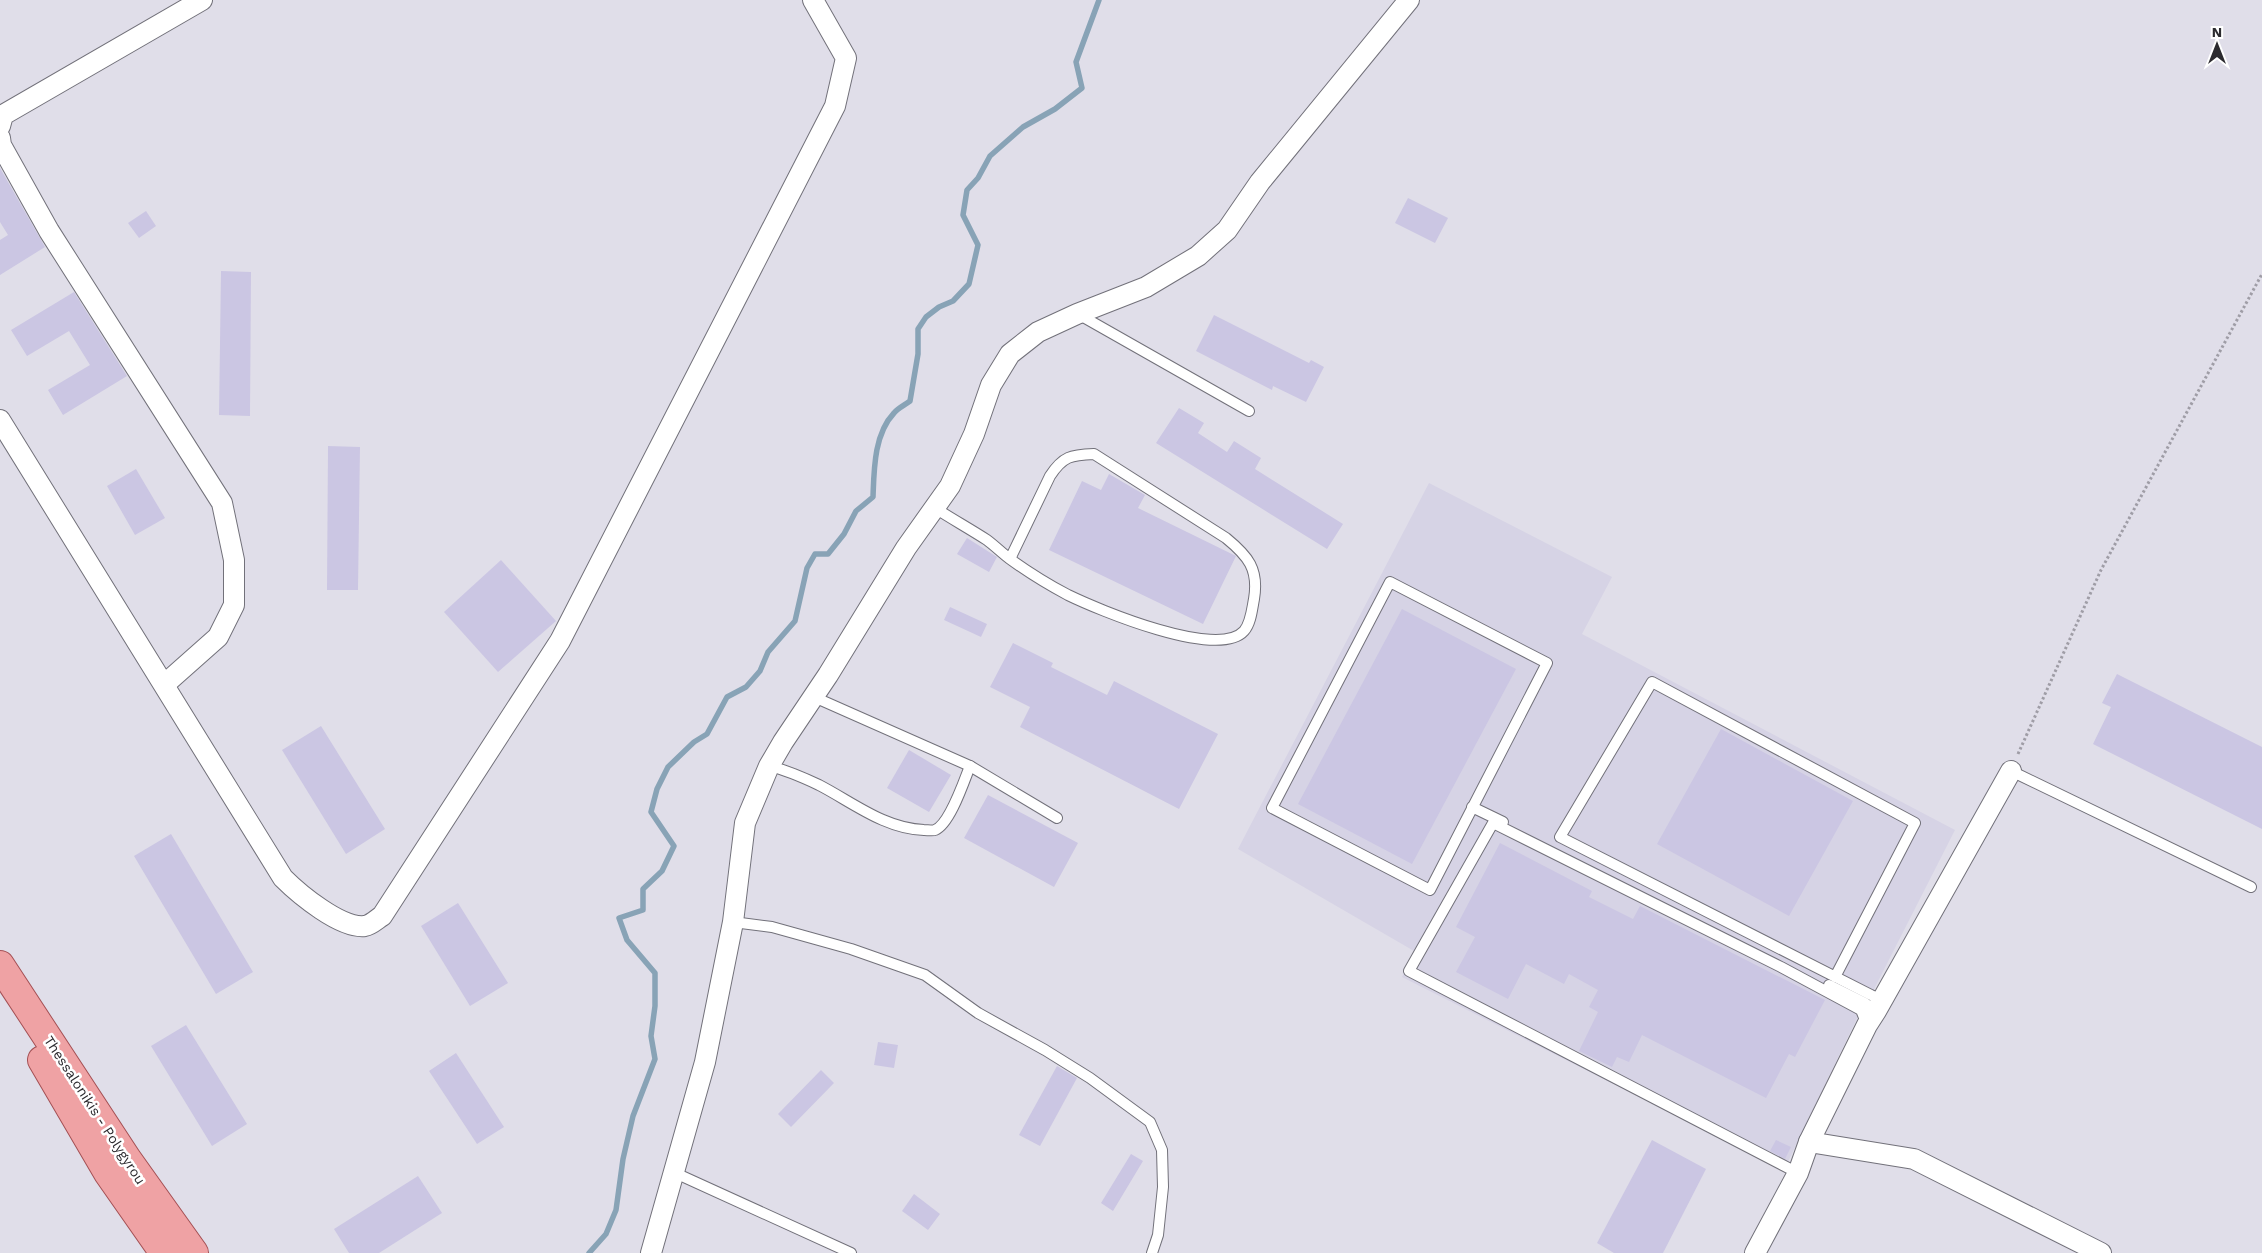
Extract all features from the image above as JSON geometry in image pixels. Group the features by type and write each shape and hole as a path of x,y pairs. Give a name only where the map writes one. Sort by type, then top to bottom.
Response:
{"main road":[{"name":"Thessalonikis - Polygyrou","path":"0,965 127,1159 194,1253"},
{"name":"Thessalonikis - Polygyrou","path":"0,976 30,1040 68,1108 108,1173 164,1253"}],"street":[{"path":"0,126 3,114 202,0"},
{"path":"0,420 165,684 221,781 283,878 308,902 350,924 366,926 382,916 560,642 835,106 846,58 813,0"},
{"path":"651,1253 705,1062 733,922 745,823 769,766 906,548 950,486 974,434 991,385 1010,354 1038,332 1146,286 1198,256 1227,230 1260,182 1409,0"},
{"path":"0,138 1,145 49,231 222,503 234,560 234,605 218,637 165,684"},
{"path":"1755,1253 1798,1173 1809,1142 1875,1012 2011,771"},
{"path":"1809,1142 1914,1159 2101,1253"}],"lane":[{"path":"1077,314 1249,412"},
{"path":"935,508 988,541 1010,559 1068,595 1184,637 1211,641 1230,639 1237,636 1243,632 1250,620 1255,597 1255,571 1243,552 1226,538 1094,454 1072,455 1058,464 1050,476 1010,559"},
{"path":"1390,582 1547,663 1472,807 1430,890 1272,808 1390,582"},
{"path":"1835,977 1915,824 1652,682 1560,837 1835,977 1875,1012"},
{"path":"814,697 970,766 1057,818"},
{"path":"769,766 788,771 820,786 888,822 921,830 935,830 944,823 970,766"},
{"path":"2011,771 2250,887"},
{"path":"1472,807 1865,1003 1875,1012"},
{"path":"1798,1173 1409,971 1493,823 1781,967 1861,1010 1875,1012"},
{"path":"733,922 781,930 851,949 925,975 978,1013 1045,1050 1090,1078 1150,1122 1162,1150 1163,1187 1158,1235 1152,1253"},
{"path":"674,1172 851,1253"}],"path":[{"path":"2011,771 2101,570 2262,274"}],"shaded area":[{"path":"1429,483 1612,577 1582,634 1955,830 1871,995 1861,1010 1784,1170 1402,977 1414,951 1238,849"}],"building":[{"path":"0,168 45,247 0,275 0,240 8,235 0,222"},
{"path":"1408,198 1448,218 1435,243 1395,223"},
{"path":"146,211 156,226 139,238 128,223"},
{"path":"221,271 251,272 250,416 219,415"},
{"path":"74,292 127,376 63,415 48,390 90,365 69,331 27,356 11,330"},
{"path":"1214,315 1309,363 1311,360 1324,367 1306,402 1273,386 1272,390 1196,351"},
{"path":"1179,408 1204,423 1198,433 1227,452 1234,441 1261,458 1255,469 1343,524 1327,549 1156,443"},
{"path":"328,446 360,447 358,590 327,590"},
{"path":"136,469 165,518 135,535 107,486"},
{"path":"1109,474 1145,495 1138,508 1236,556 1203,624 1049,550 1082,481 1101,490"},
{"path":"967,538 997,557 989,572 957,554"},
{"path":"501,560 556,621 498,672 444,612"},
{"path":"950,607 987,624 981,637 944,620"},
{"path":"1402,609 1516,669 1412,864 1298,804"},
{"path":"1013,643 1053,663 1051,667 1107,695 1114,681 1218,734 1179,809 1020,727 1030,707 990,687"},
{"path":"2117,674 2262,747 2262,829 2093,744 2111,707 2102,703"},
{"path":"321,726 385,829 346,854 282,750"},
{"path":"1721,729 1853,801 1789,916 1657,844"},
{"path":"909,750 951,775 929,812 887,788"},
{"path":"988,795 1078,843 1054,887 964,838"},
{"path":"171,834 253,972 216,994 134,856"},
{"path":"1500,843 1592,891 1589,897 1633,919 1640,906 1825,1000 1795,1057 1789,1054 1766,1098 1642,1035 1629,1062 1617,1057 1612,1067 1579,1051 1598,1012 1589,1007 1598,990 1569,974 1564,984 1526,964 1508,999 1456,972 1475,937 1456,927"},
{"path":"458,903 508,983 470,1006 421,926"},
{"path":"186,1025 247,1124 212,1146 151,1046"},
{"path":"878,1042 898,1045 894,1068 874,1065"},
{"path":"456,1053 504,1127 477,1144 429,1071"},
{"path":"1057,1066 1077,1078 1040,1146 1019,1135"},
{"path":"821,1070 834,1083 791,1127 778,1114"},
{"path":"1652,1140 1706,1169 1663,1253 1614,1253 1597,1243"},
{"path":"1776,1140 1791,1147 1785,1159 1770,1151"},
{"path":"1131,1154 1143,1161 1113,1211 1101,1203"},
{"path":"418,1176 442,1213 379,1253 349,1253 334,1229"},
{"path":"914,1194 940,1214 928,1230 902,1211"}],"waterway":[{"path":"589,1253 606,1234 616,1210 623,1159 633,1116 655,1059 651,1036 655,1006 655,973 627,940 619,918 643,910 643,889 662,871 674,846 651,812 657,789 668,767 694,742 707,734 727,697 746,687 760,671 768,652 795,621 807,568 815,554 828,554 844,534 856,511 873,497 876,453 882,431 896,411 910,401 918,354 918,329 926,317 939,307 953,301 969,284 978,245 963,215 967,190 978,178 990,156 1023,127 1055,109 1082,88 1076,62 1099,0"}]}
